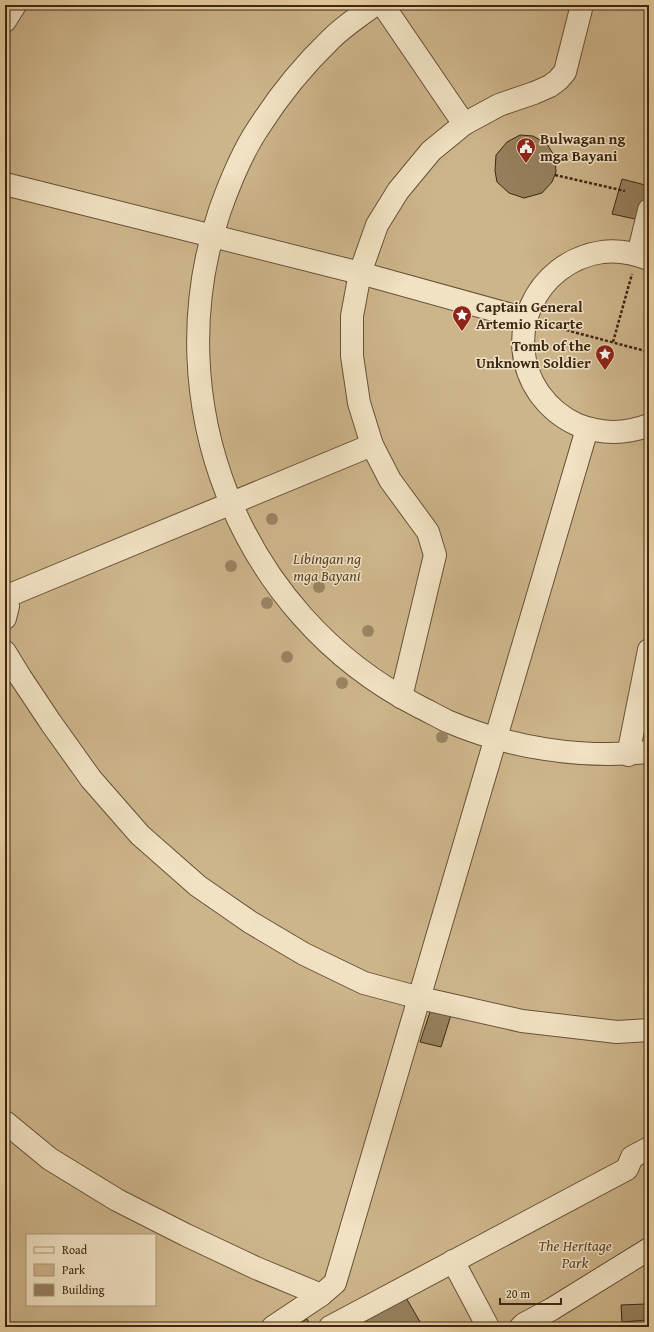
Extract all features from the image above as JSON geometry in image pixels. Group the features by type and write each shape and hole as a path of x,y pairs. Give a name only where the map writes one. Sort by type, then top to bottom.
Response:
{"street":[{"path":"5,21 15,5"},
{"path":"374,5 333,37 292,80 257,128 230,181 211,237 201,290 197,345 201,399 212,452 230,504 262,563 284,594 318,633 357,668 401,697 447,721 496,738 539,748 584,754 639,754 649,650"},
{"path":"383,5 464,124"},
{"path":"401,697 435,554 428,532 390,480 372,445 359,403 352,356 352,316 360,273 377,225 398,191 431,151 464,124 499,104 534,93 550,86 558,80 564,72 582,5"},
{"path":"5,184 211,237 360,273 526,319"},
{"path":"649,210 643,257 620,252 602,252 584,256 568,263 541,287 532,302 526,319 523,336 523,353 527,370 534,386 544,400 571,422 587,429 605,432 623,432 649,425"},
{"path":"273,1327 321,1295 335,1283 587,429"},
{"path":"5,618 8,606 5,597 372,445"},
{"path":"5,652 51,723 91,779 140,835 198,886 250,922 304,954 364,983 420,998 522,1021 617,1032 649,1030"},
{"path":"5,1122 50,1159 117,1200 256,1268 321,1295"},
{"path":"330,1327 453,1260 627,1169 632,1157 649,1148"},
{"path":"521,1327 552,1310 649,1249"},
{"path":"453,1260 488,1327"}],"path":[{"path":"555,175 625,191"},
{"path":"613,342 643,257"},
{"path":"526,319 649,352"}],"green space":[{"name":"Libingan ng mga Bayani","path":"5,5 649,5 649,1327 5,1327"}],"building":[{"name":"Bulwagan ng mga Bayani","path":"520,135 533,136 547,144 555,157 556,172 552,182 542,193 524,198 509,193 497,182 495,171 496,155 507,142"},
{"path":"622,179 649,186 649,222 612,214"},
{"path":"431,1009 451,1015 441,1047 420,1042"},
{"path":"405,1296 423,1327 350,1327"},
{"path":"646,1304 647,1320 622,1322 621,1305"},
{"path":"307,1319 312,1327 292,1327"}],"place":[{"name":"Bulwagan ng mga Bayani","path":"526,164"},
{"name":"Captain General Artemio Ricarte","path":"462,332"},
{"name":"Tomb of the Unknown Soldier","path":"605,371"}],"park label":[{"name":"The Heritage Park","path":"575,1254"}]}
